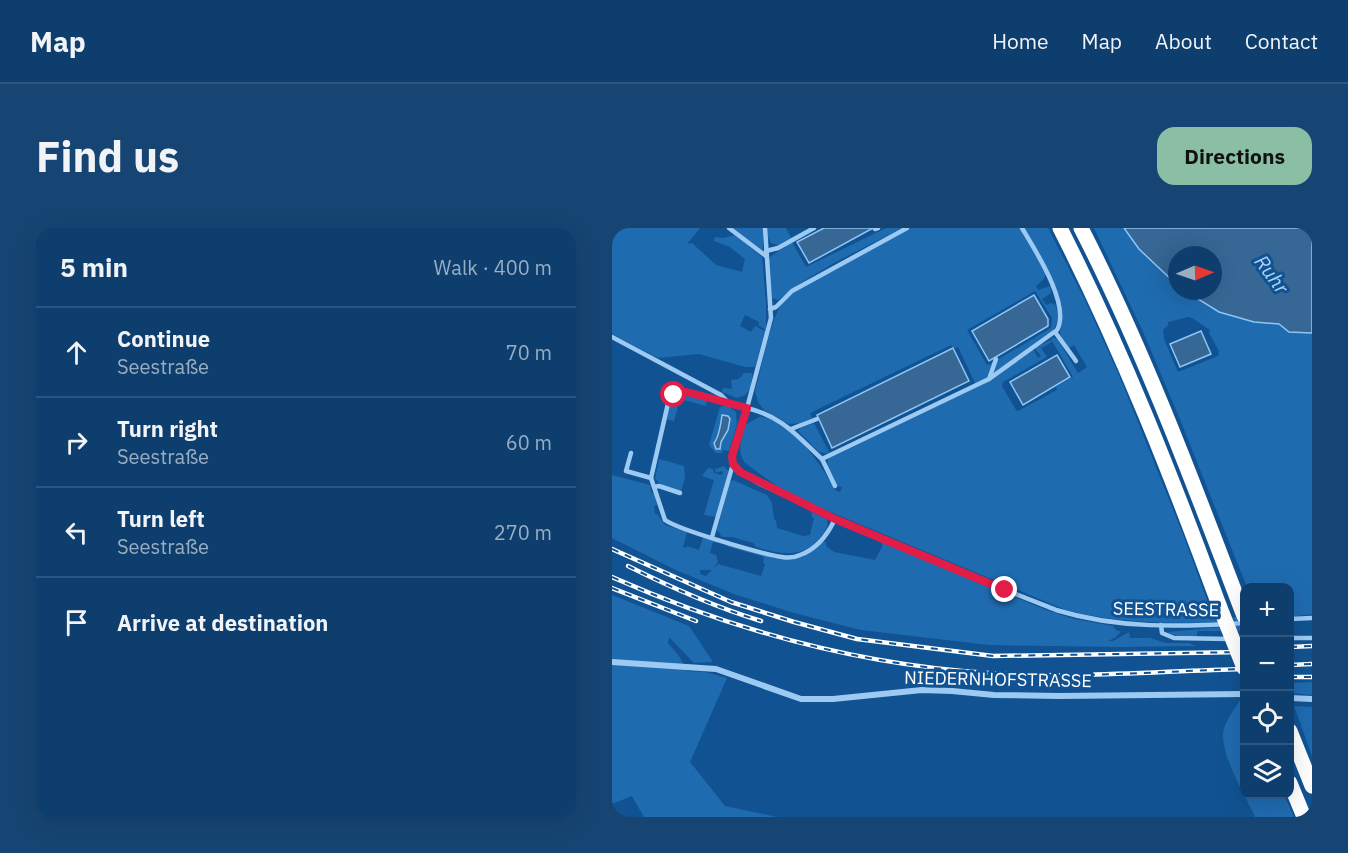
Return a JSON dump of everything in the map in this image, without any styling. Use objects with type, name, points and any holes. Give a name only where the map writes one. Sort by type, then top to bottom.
[{"type":"highway","points":[[1060,228],[1089,286],[1145,412],[1240,655]]},
{"type":"highway","points":[[1081,228],[1130,330],[1240,605]]},
{"type":"highway","points":[[1294,741],[1312,786]]},
{"type":"highway","points":[[1294,793],[1304,817]]},
{"type":"street","name":"NIEDERNHOFSTRASSE","points":[[612,662],[716,669],[736,674],[779,693],[801,699],[833,699],[922,690],[994,695],[1059,696],[1240,694]]},
{"type":"street","points":[[1294,698],[1312,699]]},
{"type":"lane","points":[[729,228],[766,254]]},
{"type":"lane","points":[[712,537],[733,464],[732,456],[769,330],[770,309],[765,228]]},
{"type":"lane","points":[[766,254],[814,228]]},
{"type":"lane","points":[[770,309],[776,307],[792,291],[907,228]]},
{"type":"lane","points":[[822,459],[989,379],[1055,332],[1060,322],[1057,299],[1049,278],[1022,228]]},
{"type":"lane","points":[[1055,332],[1077,361]]},
{"type":"lane","points":[[612,337],[721,395],[729,403]]},
{"type":"lane","points":[[989,379],[996,359]]},
{"type":"lane","points":[[835,486],[822,459],[791,429],[764,412],[687,392],[681,392],[669,399],[651,478],[665,520],[712,537],[779,556],[792,557],[802,555],[818,543],[835,519]]},
{"type":"lane","points":[[791,429],[817,418]]},
{"type":"lane","points":[[631,453],[626,471],[651,478]]},
{"type":"lane","name":"SEESTRASSE","points":[[733,464],[740,472],[835,519],[1056,610],[1104,622],[1161,625],[1240,623]]},
{"type":"lane","points":[[654,487],[659,486],[680,493]]},
{"type":"lane","points":[[1294,620],[1312,618]]},
{"type":"lane","points":[[1161,625],[1162,633],[1171,638],[1236,639]]},
{"type":"lane","points":[[1294,638],[1312,638]]},
{"type":"shaded area","points":[[612,228],[700,228],[687,244],[692,243],[716,265],[742,272],[745,259],[730,247],[714,241],[715,237],[735,235],[762,257],[766,330],[758,325],[759,322],[745,315],[740,326],[751,332],[755,326],[765,331],[755,367],[745,367],[699,354],[658,358],[612,334]]},
{"type":"shaded area","points":[[732,228],[763,228],[763,251]]},
{"type":"shaded area","points":[[767,228],[786,228],[791,238],[778,245],[771,243],[767,236]]},
{"type":"shaded area","points":[[886,228],[902,228],[822,270],[778,300],[772,298],[768,265],[770,257],[792,242],[806,267]]},
{"type":"shaded area","points":[[911,228],[1020,228],[1046,274],[1036,286],[1038,290],[1050,286],[1051,293],[1042,299],[1046,305],[1051,303],[1056,305],[1058,320],[1054,329],[992,376],[997,360],[1051,328],[1052,318],[1035,291],[967,330],[987,365],[992,363],[986,379],[975,383],[958,347],[954,348],[951,345],[810,413],[812,418],[800,423],[789,424],[764,410],[758,402],[755,391],[773,323],[783,303],[798,289]]},
{"type":"shaded area","points":[[1024,228],[1048,228],[1084,298],[1119,375],[1214,619],[1240,616],[1240,621],[1199,623],[1132,621],[1066,610],[809,503],[784,491],[745,463],[742,458],[740,444],[745,425],[759,417],[771,419],[782,425],[804,444],[835,490],[840,492],[842,487],[837,486],[827,466],[828,459],[987,382],[1033,349],[1038,358],[1041,356],[1034,348],[1051,340],[1052,342],[1041,348],[1047,357],[1003,382],[1002,386],[1018,411],[1057,390],[1056,387],[1073,377],[1051,339],[1053,337],[1058,340],[1078,373],[1087,367],[1074,345],[1068,349],[1060,334],[1061,304]]},
{"type":"shaded area","points":[[1094,228],[1124,228],[1139,249],[1168,276],[1168,300],[1198,300],[1210,308],[1254,322],[1279,324],[1289,332],[1312,333],[1312,614],[1294,616],[1294,583],[1245,583],[1144,334]],"holes":[[[1188,317],[1210,330],[1209,333],[1219,351],[1218,356],[1178,372],[1164,339],[1163,330],[1168,322]]]},
{"type":"shaded area","points":[[744,373],[752,373],[751,386],[745,395],[737,398],[722,392],[723,388],[732,389],[731,380],[739,379]]},
{"type":"shaded area","points":[[685,393],[707,399],[706,406],[680,399],[674,421],[665,419],[672,403]]},
{"type":"shaded area","points":[[727,405],[736,412],[737,424],[729,451],[723,450],[722,453],[716,453],[709,445],[720,407]]},
{"type":"shaded area","points":[[814,423],[830,454],[819,452],[798,431]]},
{"type":"shaded area","points":[[659,459],[684,466],[685,478],[681,492],[664,486],[655,479]]},
{"type":"shaded area","points":[[724,466],[729,472],[716,517],[704,515],[714,480],[702,476],[708,468],[713,469],[714,473],[721,475],[722,471],[716,473],[715,469]]},
{"type":"shaded area","points":[[612,475],[650,485],[657,505],[654,506],[655,514],[665,525],[687,532],[683,547],[699,550],[703,537],[718,541],[718,543],[713,542],[710,553],[716,555],[718,562],[712,570],[718,564],[761,576],[765,564],[763,563],[764,557],[726,546],[728,544],[792,559],[811,552],[823,541],[834,552],[875,560],[882,547],[882,542],[1046,610],[1074,619],[1113,626],[1117,631],[1121,631],[1108,641],[1113,641],[1129,632],[1130,638],[1150,638],[1166,643],[1189,643],[1196,646],[989,645],[861,630],[794,613],[734,594],[676,570],[612,538]],"holes":[[[700,570],[712,570],[706,576],[700,574]]]},
{"type":"shaded area","points":[[733,480],[767,495],[772,503],[777,528],[803,536],[810,535],[814,518],[811,512],[827,519],[825,531],[807,549],[791,553],[774,552],[756,547],[753,543],[732,537],[722,537],[717,530],[730,482]]},
{"type":"shaded area","points":[[612,595],[689,626],[713,662],[694,663],[669,637],[668,643],[679,656],[687,671],[705,672],[727,678],[690,762],[725,806],[777,817],[644,817],[632,796],[612,804]]},
{"type":"shaded area","points":[[1240,625],[1240,631],[1197,631],[1197,636],[1178,636],[1168,632]]},
{"type":"shaded area","points":[[1312,682],[1312,695],[1294,693],[1294,683]]},
{"type":"shaded area","points":[[1240,700],[1240,786],[1224,746],[1223,732],[1229,717]]},
{"type":"shaded area","points":[[1294,706],[1312,707],[1312,756]]},
{"type":"shaded area","points":[[1246,799],[1286,799],[1294,817],[1255,817]]},
{"type":"water","points":[[824,228],[873,228],[809,263],[797,242]]},
{"type":"water","name":"Ruhr","points":[[1124,228],[1312,228],[1312,333],[1289,332],[1279,324],[1254,322],[1219,312],[1200,300],[1222,300],[1222,246],[1168,246],[1168,276],[1139,249]]},
{"type":"water","points":[[1034,295],[1048,319],[1048,326],[989,361],[972,331]]},
{"type":"water","points":[[1201,331],[1211,354],[1180,367],[1170,344]]},
{"type":"water","points":[[953,348],[969,381],[832,448],[817,415]]},
{"type":"water","points":[[1057,355],[1070,377],[1023,405],[1010,382]]},
{"type":"water","points":[[722,415],[730,419],[720,449],[716,449],[714,443]]},
{"type":"railway","points":[[612,549],[731,602],[857,639],[993,656],[1240,652]]},
{"type":"railway","points":[[628,566],[727,610],[761,621]]},
{"type":"railway","points":[[612,577],[657,596],[750,629],[796,642],[892,662],[941,669],[1022,675],[1240,669]]},
{"type":"railway","points":[[612,588],[696,621]]},
{"type":"railway","points":[[1294,647],[1312,646]]},
{"type":"railway","points":[[1294,665],[1312,664]]},
{"type":"railway","points":[[1294,677],[1312,677]]},
{"type":"route","points":[[674,395],[681,392],[694,393],[747,408],[732,456],[733,464],[740,472],[835,519],[1005,590]]}]
